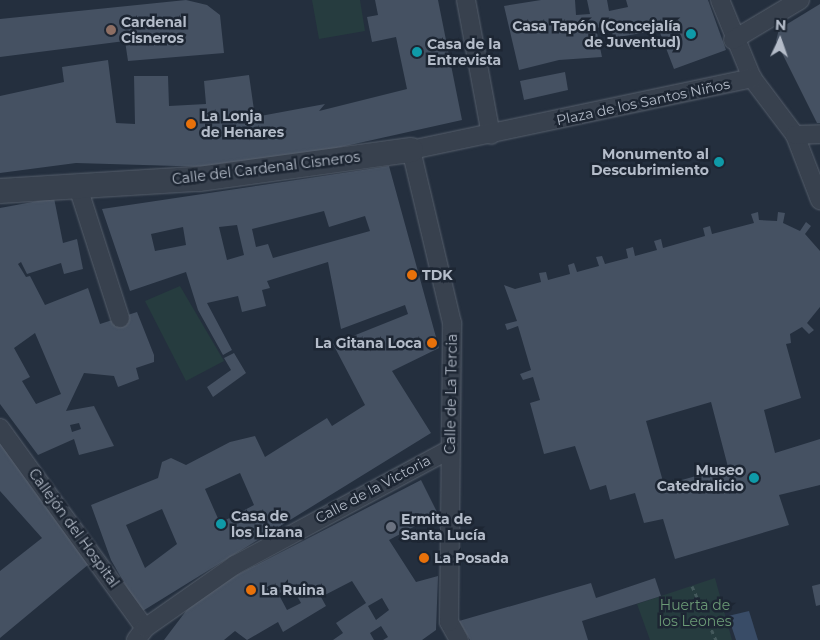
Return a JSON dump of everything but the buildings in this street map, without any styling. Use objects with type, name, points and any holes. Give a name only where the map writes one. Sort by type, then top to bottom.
[{"type":"street","points":[[466,0],[491,135]]},
{"type":"street","points":[[720,0],[734,40],[752,78],[795,135],[817,192]]},
{"type":"street","points":[[734,40],[800,0]]},
{"type":"street","name":"Plaza de los Santos Niños","points":[[411,150],[491,135],[752,78]]},
{"type":"street","points":[[795,135],[820,134]]},
{"type":"street","name":"Calle del Cardenal Cisneros","points":[[0,191],[76,184],[200,179],[411,150]]},
{"type":"street","name":"Calle de La Tercia","points":[[411,150],[452,323],[449,622],[457,639]]},
{"type":"street","points":[[76,184],[120,318]]},
{"type":"street","name":"Callejón del Hospital","points":[[0,428],[141,634]]},
{"type":"street","name":"Calle de la Victoria","points":[[141,634],[235,565],[450,449]]},
{"type":"path","points":[[692,586],[716,640]]},
{"type":"green space","points":[[312,0],[360,0],[365,31],[319,39]]},
{"type":"green space","points":[[180,286],[224,361],[186,381],[145,301]]},
{"type":"green space","name":"Huerta de los Leones","points":[[715,578],[732,640],[650,640],[637,604]]},
{"type":"water","points":[[749,611],[758,640],[736,640],[728,616]]},
{"type":"place","name":"Cardenal Cisneros","points":[[111,30]]},
{"type":"place","name":"Casa Tapón (Concejalía de Juventud)","points":[[691,34]]},
{"type":"place","name":"Casa de la Entrevista","points":[[417,52]]},
{"type":"place","name":"La Lonja de Henares","points":[[191,124]]},
{"type":"place","name":"Monumento al Descubrimiento","points":[[719,162]]},
{"type":"place","name":"TDK","points":[[412,275]]},
{"type":"place","name":"La Gitana Loca","points":[[432,343]]},
{"type":"place","name":"Museo Catedralicio","points":[[754,478]]},
{"type":"place","name":"Casa de los Lizana","points":[[221,524]]},
{"type":"place","name":"Ermita de Santa Lucía","points":[[391,527]]},
{"type":"place","name":"La Posada","points":[[424,558]]},
{"type":"place","name":"La Ruina","points":[[251,590]]}]
